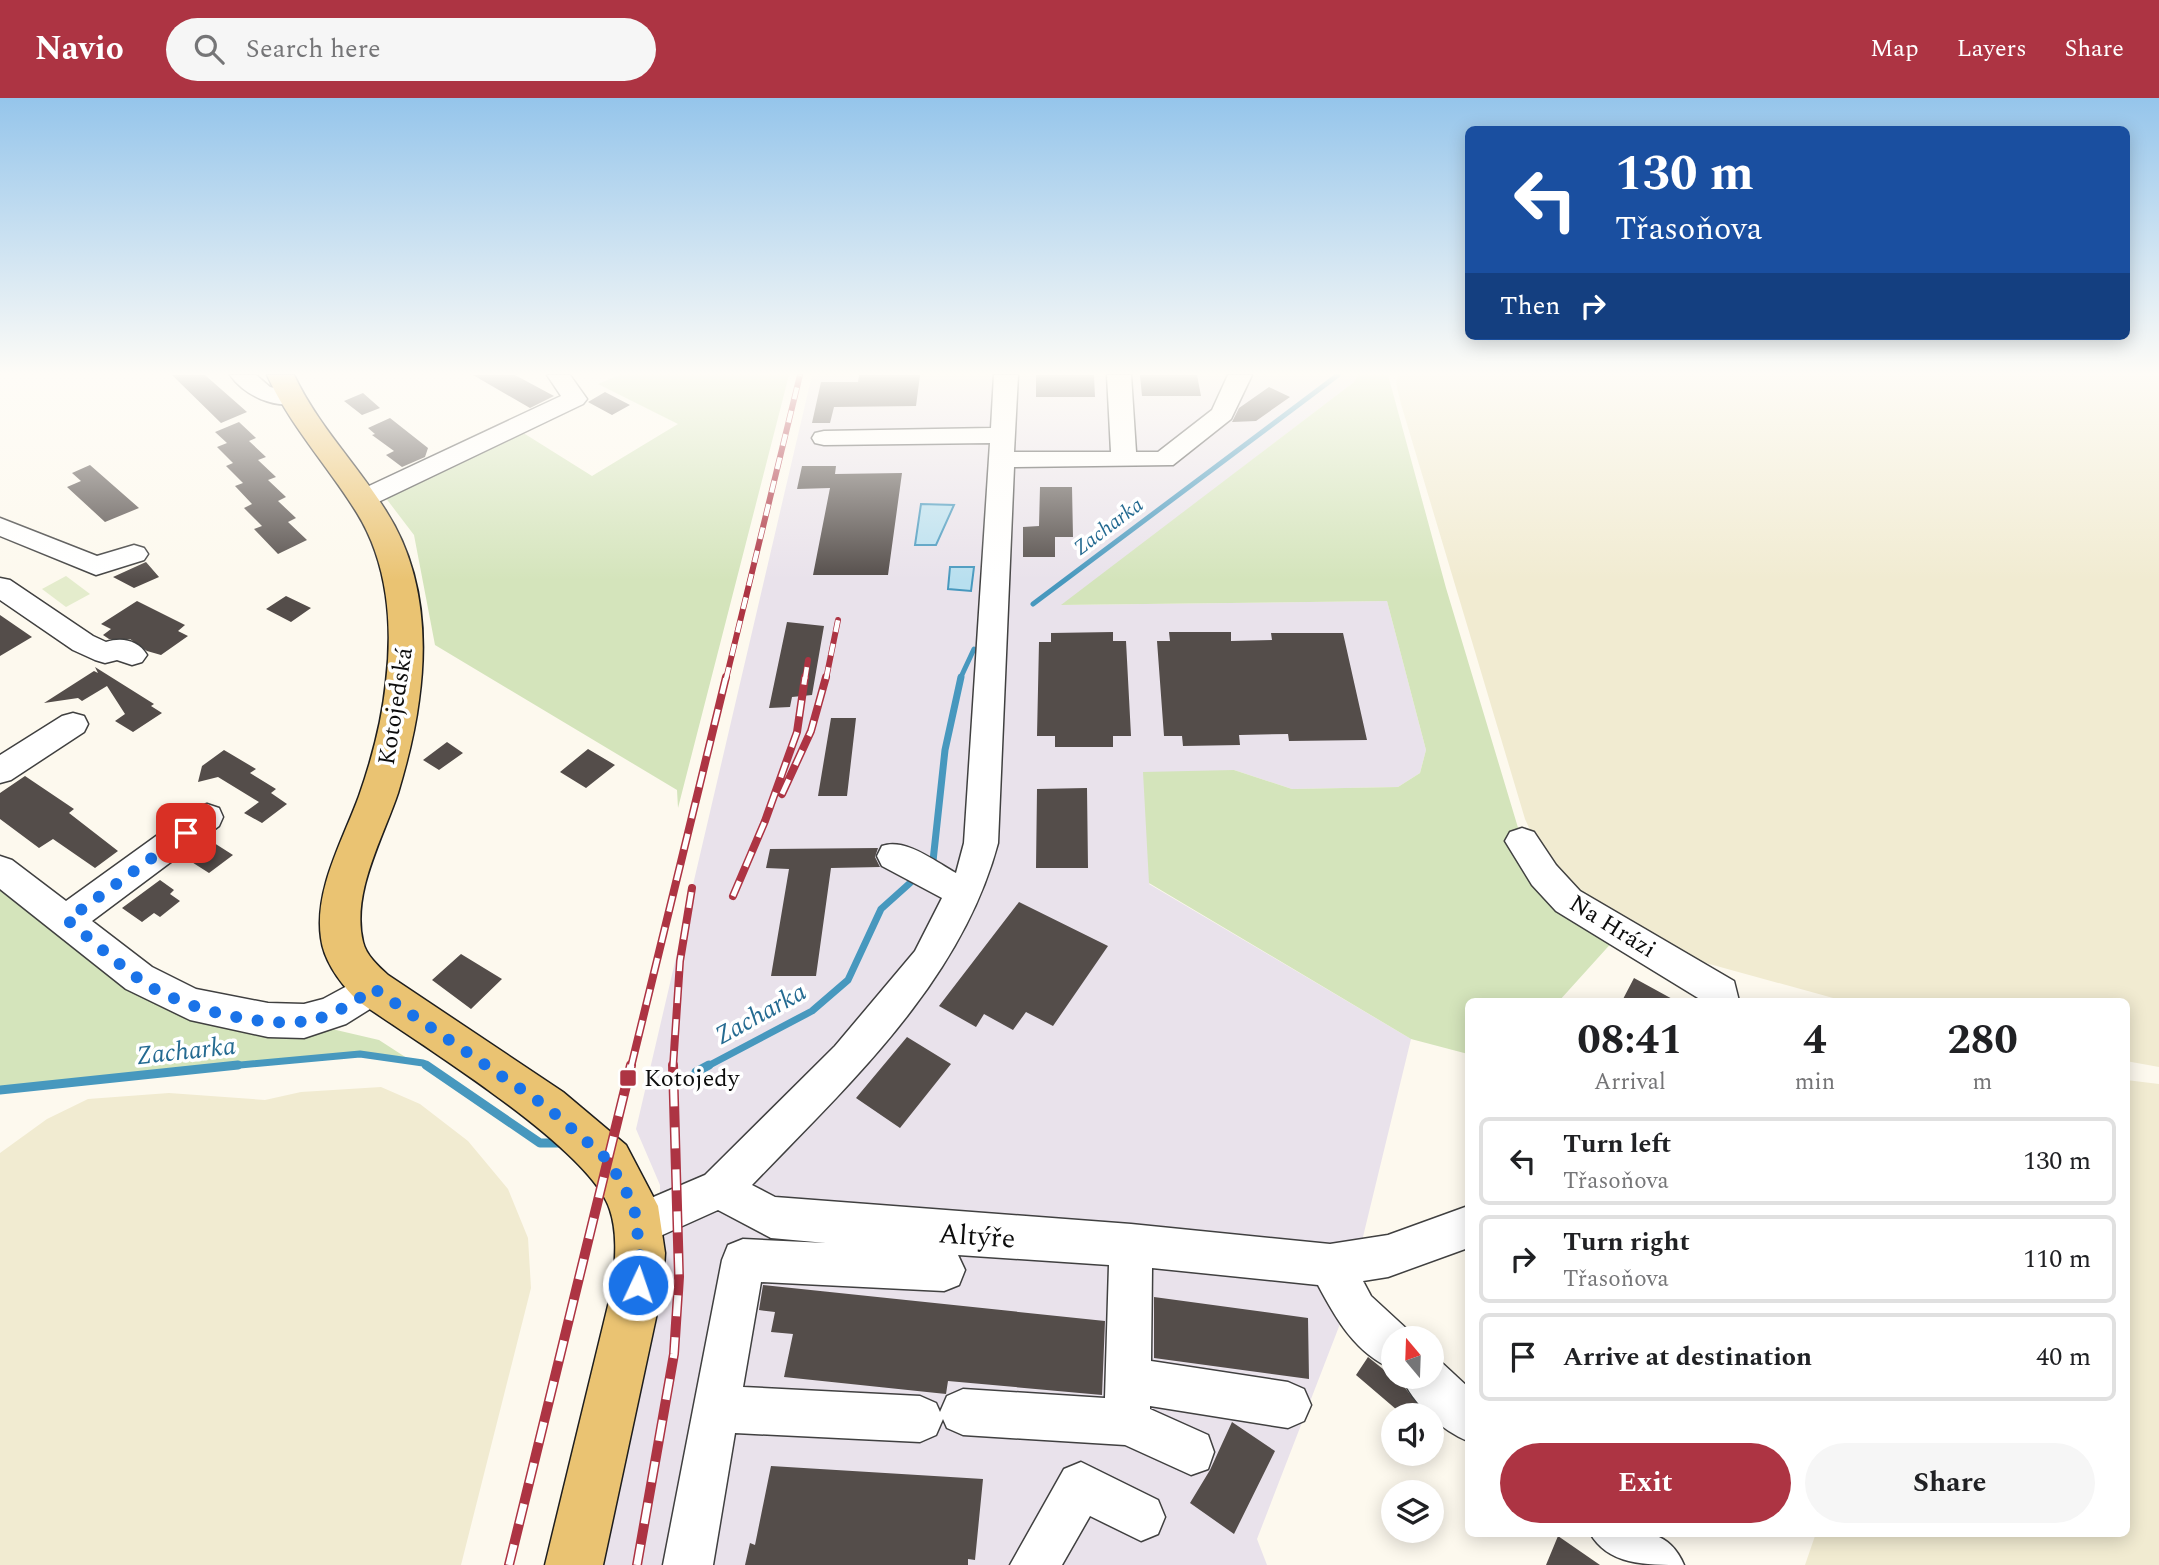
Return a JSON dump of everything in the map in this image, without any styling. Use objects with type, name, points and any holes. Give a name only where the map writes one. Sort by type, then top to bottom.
[{"type":"main road","name":"Kotojedská","points":[[325,443],[379,524],[394,567],[404,608],[407,649],[389,757],[340,919],[343,948],[350,964],[383,995],[528,1094],[582,1136],[609,1161],[634,1206],[638,1225],[638,1285],[574,1565]]},
{"type":"street","points":[[363,499],[481,443]]},
{"type":"street","points":[[933,443],[1003,447],[1124,460],[1164,460],[1185,443]]},
{"type":"street","points":[[638,1225],[720,1189],[858,1048],[928,962],[967,882],[981,843],[1003,443]]},
{"type":"street","points":[[1123,443],[1124,460]]},
{"type":"street","points":[[0,526],[96,566],[134,554]]},
{"type":"street","points":[[0,587],[83,643],[105,653],[119,648],[132,655]]},
{"type":"street","points":[[0,771],[72,724]]},
{"type":"street","points":[[67,920],[207,817]]},
{"type":"street","name":"Na Hrázi","points":[[1521,841],[1544,875],[1569,901],[1721,997]]},
{"type":"street","points":[[894,856],[967,882]]},
{"type":"street","points":[[0,870],[152,987],[190,1004],[268,1020],[304,1021],[383,995]]},
{"type":"street","name":"Altýře","points":[[720,1189],[771,1217],[934,1233],[1131,1245],[1330,1265],[1388,1256],[1465,1228]]},
{"type":"street","points":[[1127,1401],[1131,1245]]},
{"type":"street","points":[[688,1565],[743,1260],[944,1270]]},
{"type":"street","points":[[1330,1265],[1356,1311],[1381,1335]]},
{"type":"street","points":[[1438,1390],[1465,1415]]},
{"type":"street","points":[[1127,1401],[1191,1452]]},
{"type":"street","points":[[716,1409],[942,1415],[1127,1401],[1288,1405]]},
{"type":"street","points":[[1035,1565],[1080,1486],[1141,1517]]},
{"type":"street","points":[[1620,1537],[1659,1565]]},
{"type":"shaded area","points":[[796,443],[1274,443],[1063,605],[1387,601],[1426,750],[1420,773],[1398,787],[1292,789],[1234,770],[1149,884],[1411,1039],[1345,1311],[1257,1539],[1267,1565],[599,1565],[660,1282],[660,1185],[636,1129]]},
{"type":"shaded area","points":[[1413,443],[2159,443],[2159,1067],[2130,1062],[2130,998],[1833,998],[1684,957],[1596,909],[1539,850],[1525,819]]},
{"type":"shaded area","points":[[2130,1080],[2159,1084],[2159,1565],[1805,1565],[1815,1537],[2130,1537]]},
{"type":"shaded area","points":[[381,1087],[420,1104],[468,1141],[508,1189],[528,1238],[531,1288],[461,1565],[0,1565],[0,1153],[47,1119],[88,1099],[169,1093],[265,1100],[301,1092]]},
{"type":"green space","points":[[486,443],[540,443],[592,476],[646,443],[771,443],[678,808],[677,790],[435,645],[414,535],[382,493]]},
{"type":"green space","points":[[1273,443],[1407,443],[1446,588],[1522,841],[1615,939],[1562,998],[1465,998],[1465,1053],[1411,1039],[1149,883],[1143,772],[1234,770],[1292,789],[1398,787],[1420,773],[1426,750],[1387,601],[1061,605]]},
{"type":"green space","points":[[66,576],[90,594],[66,607],[42,589]]},
{"type":"green space","points":[[0,870],[152,987],[379,1040],[413,1062],[360,1054],[46,1083],[0,1090]]},
{"type":"water","points":[[921,504],[954,505],[936,545],[915,545]]},
{"type":"water","points":[[950,567],[974,567],[971,591],[948,589]]},
{"type":"building","points":[[226,443],[252,443],[266,457],[258,460],[276,477],[268,480],[286,497],[278,501],[296,518],[288,522],[307,540],[278,554],[254,529],[262,526],[244,508],[252,504],[235,486],[243,483],[226,466],[233,463],[217,447]]},
{"type":"building","points":[[384,443],[422,443],[428,448],[425,457],[402,467],[386,455],[394,451]]},
{"type":"building","points":[[90,465],[139,508],[105,522],[67,487],[81,481],[72,473]]},
{"type":"building","points":[[802,466],[836,466],[835,474],[902,473],[888,575],[813,575],[830,488],[797,489]]},
{"type":"building","points":[[1040,487],[1072,487],[1073,537],[1055,537],[1055,557],[1023,557],[1023,527],[1039,526]]},
{"type":"building","points":[[146,562],[159,577],[134,588],[113,577]]},
{"type":"building","points":[[286,596],[311,608],[291,622],[266,609]]},
{"type":"building","points":[[137,601],[185,625],[178,631],[188,636],[161,655],[147,651],[130,639],[109,639],[103,635],[111,629],[101,624]]},
{"type":"building","points":[[0,615],[32,637],[0,656]]},
{"type":"building","points":[[787,622],[824,626],[812,695],[792,697],[790,707],[769,708]]},
{"type":"building","points":[[1113,632],[1113,641],[1126,641],[1131,736],[1113,736],[1113,747],[1055,747],[1055,736],[1037,736],[1039,642],[1051,642],[1051,633]]},
{"type":"building","points":[[1169,632],[1231,632],[1231,641],[1272,640],[1271,633],[1343,633],[1367,740],[1289,741],[1288,734],[1239,735],[1240,745],[1183,746],[1182,736],[1164,736],[1157,641],[1170,641]]},
{"type":"building","points":[[95,667],[154,704],[151,706],[162,713],[133,732],[115,721],[125,714],[107,686],[82,701],[78,698],[44,703],[94,671],[98,673]]},
{"type":"building","points":[[831,718],[856,718],[847,796],[818,796]]},
{"type":"building","points":[[447,742],[463,753],[439,770],[423,760]]},
{"type":"building","points":[[588,749],[615,765],[586,788],[560,772]]},
{"type":"building","points":[[224,750],[256,769],[250,773],[276,789],[271,793],[287,804],[262,823],[244,813],[259,802],[218,777],[198,782],[202,766]]},
{"type":"building","points":[[25,776],[74,809],[69,813],[118,851],[95,868],[53,839],[39,848],[0,819],[0,793]]},
{"type":"building","points":[[1087,788],[1088,868],[1036,868],[1037,789]]},
{"type":"building","points":[[211,841],[233,855],[209,873],[187,859]]},
{"type":"building","points":[[878,848],[875,857],[880,867],[831,868],[816,976],[771,976],[789,869],[766,868],[770,849]]},
{"type":"building","points":[[160,880],[174,890],[170,894],[180,901],[160,917],[154,913],[142,922],[122,908]]},
{"type":"building","points":[[1019,902],[1108,946],[1053,1026],[1026,1012],[1013,1030],[984,1014],[976,1027],[939,1006]]},
{"type":"building","points":[[461,954],[502,979],[471,1009],[432,980]]},
{"type":"building","points":[[1634,978],[1671,998],[1624,998]]},
{"type":"building","points":[[907,1037],[951,1064],[900,1128],[856,1098]]},
{"type":"building","points":[[763,1285],[1105,1321],[1102,1395],[948,1381],[946,1394],[784,1377],[793,1334],[771,1332],[775,1312],[759,1310]]},
{"type":"building","points":[[1154,1297],[1308,1318],[1309,1379],[1154,1358]]},
{"type":"building","points":[[1368,1357],[1381,1367],[1381,1390],[1407,1390],[1416,1403],[1389,1403],[1356,1375]]},
{"type":"building","points":[[1232,1422],[1275,1451],[1234,1534],[1190,1503],[1210,1470]]},
{"type":"building","points":[[771,1466],[983,1479],[975,1560],[968,1559],[968,1565],[745,1565],[750,1543],[755,1545]]},
{"type":"building","points":[[1559,1537],[1600,1565],[1546,1565]]},
{"type":"waterway","name":"Zacharka","points":[[1033,604],[1247,443]]},
{"type":"waterway","name":"Zacharka","points":[[960,679],[974,649]]},
{"type":"waterway","name":"Zacharka","points":[[933,861],[945,750],[961,677]]},
{"type":"waterway","name":"Zacharka","points":[[706,1067],[812,1011],[848,980],[881,909],[910,883]]},
{"type":"waterway","name":"Zacharka","points":[[219,1067],[360,1054],[426,1065]]},
{"type":"waterway","name":"Zacharka","points":[[0,1090],[238,1065]]},
{"type":"waterway","name":"Zacharka","points":[[426,1065],[540,1143],[560,1143]]},
{"type":"waterway","name":"Zacharka","points":[[696,1072],[709,1065]]},
{"type":"railway","points":[[726,679],[783,443]]},
{"type":"railway","points":[[826,679],[838,620]]},
{"type":"railway","points":[[805,679],[808,660]]},
{"type":"railway","points":[[631,1067],[726,677]]},
{"type":"railway","points":[[733,896],[765,821],[797,732],[805,677]]},
{"type":"railway","points":[[782,794],[811,731],[826,677]]},
{"type":"railway","points":[[673,1066],[680,961],[692,888]]},
{"type":"railway","points":[[509,1565],[631,1065]]},
{"type":"railway","points":[[637,1565],[674,1354],[679,1277],[673,1066]]},
{"type":"place","name":"Kotojedy","points":[[628,1078]]},
{"type":"route","points":[[186,833],[67,920],[152,987],[171,997],[219,1012],[268,1020],[317,1019],[346,1006],[373,988],[476,1061],[547,1107],[609,1161],[634,1206],[640,1253],[638,1285]]}]
